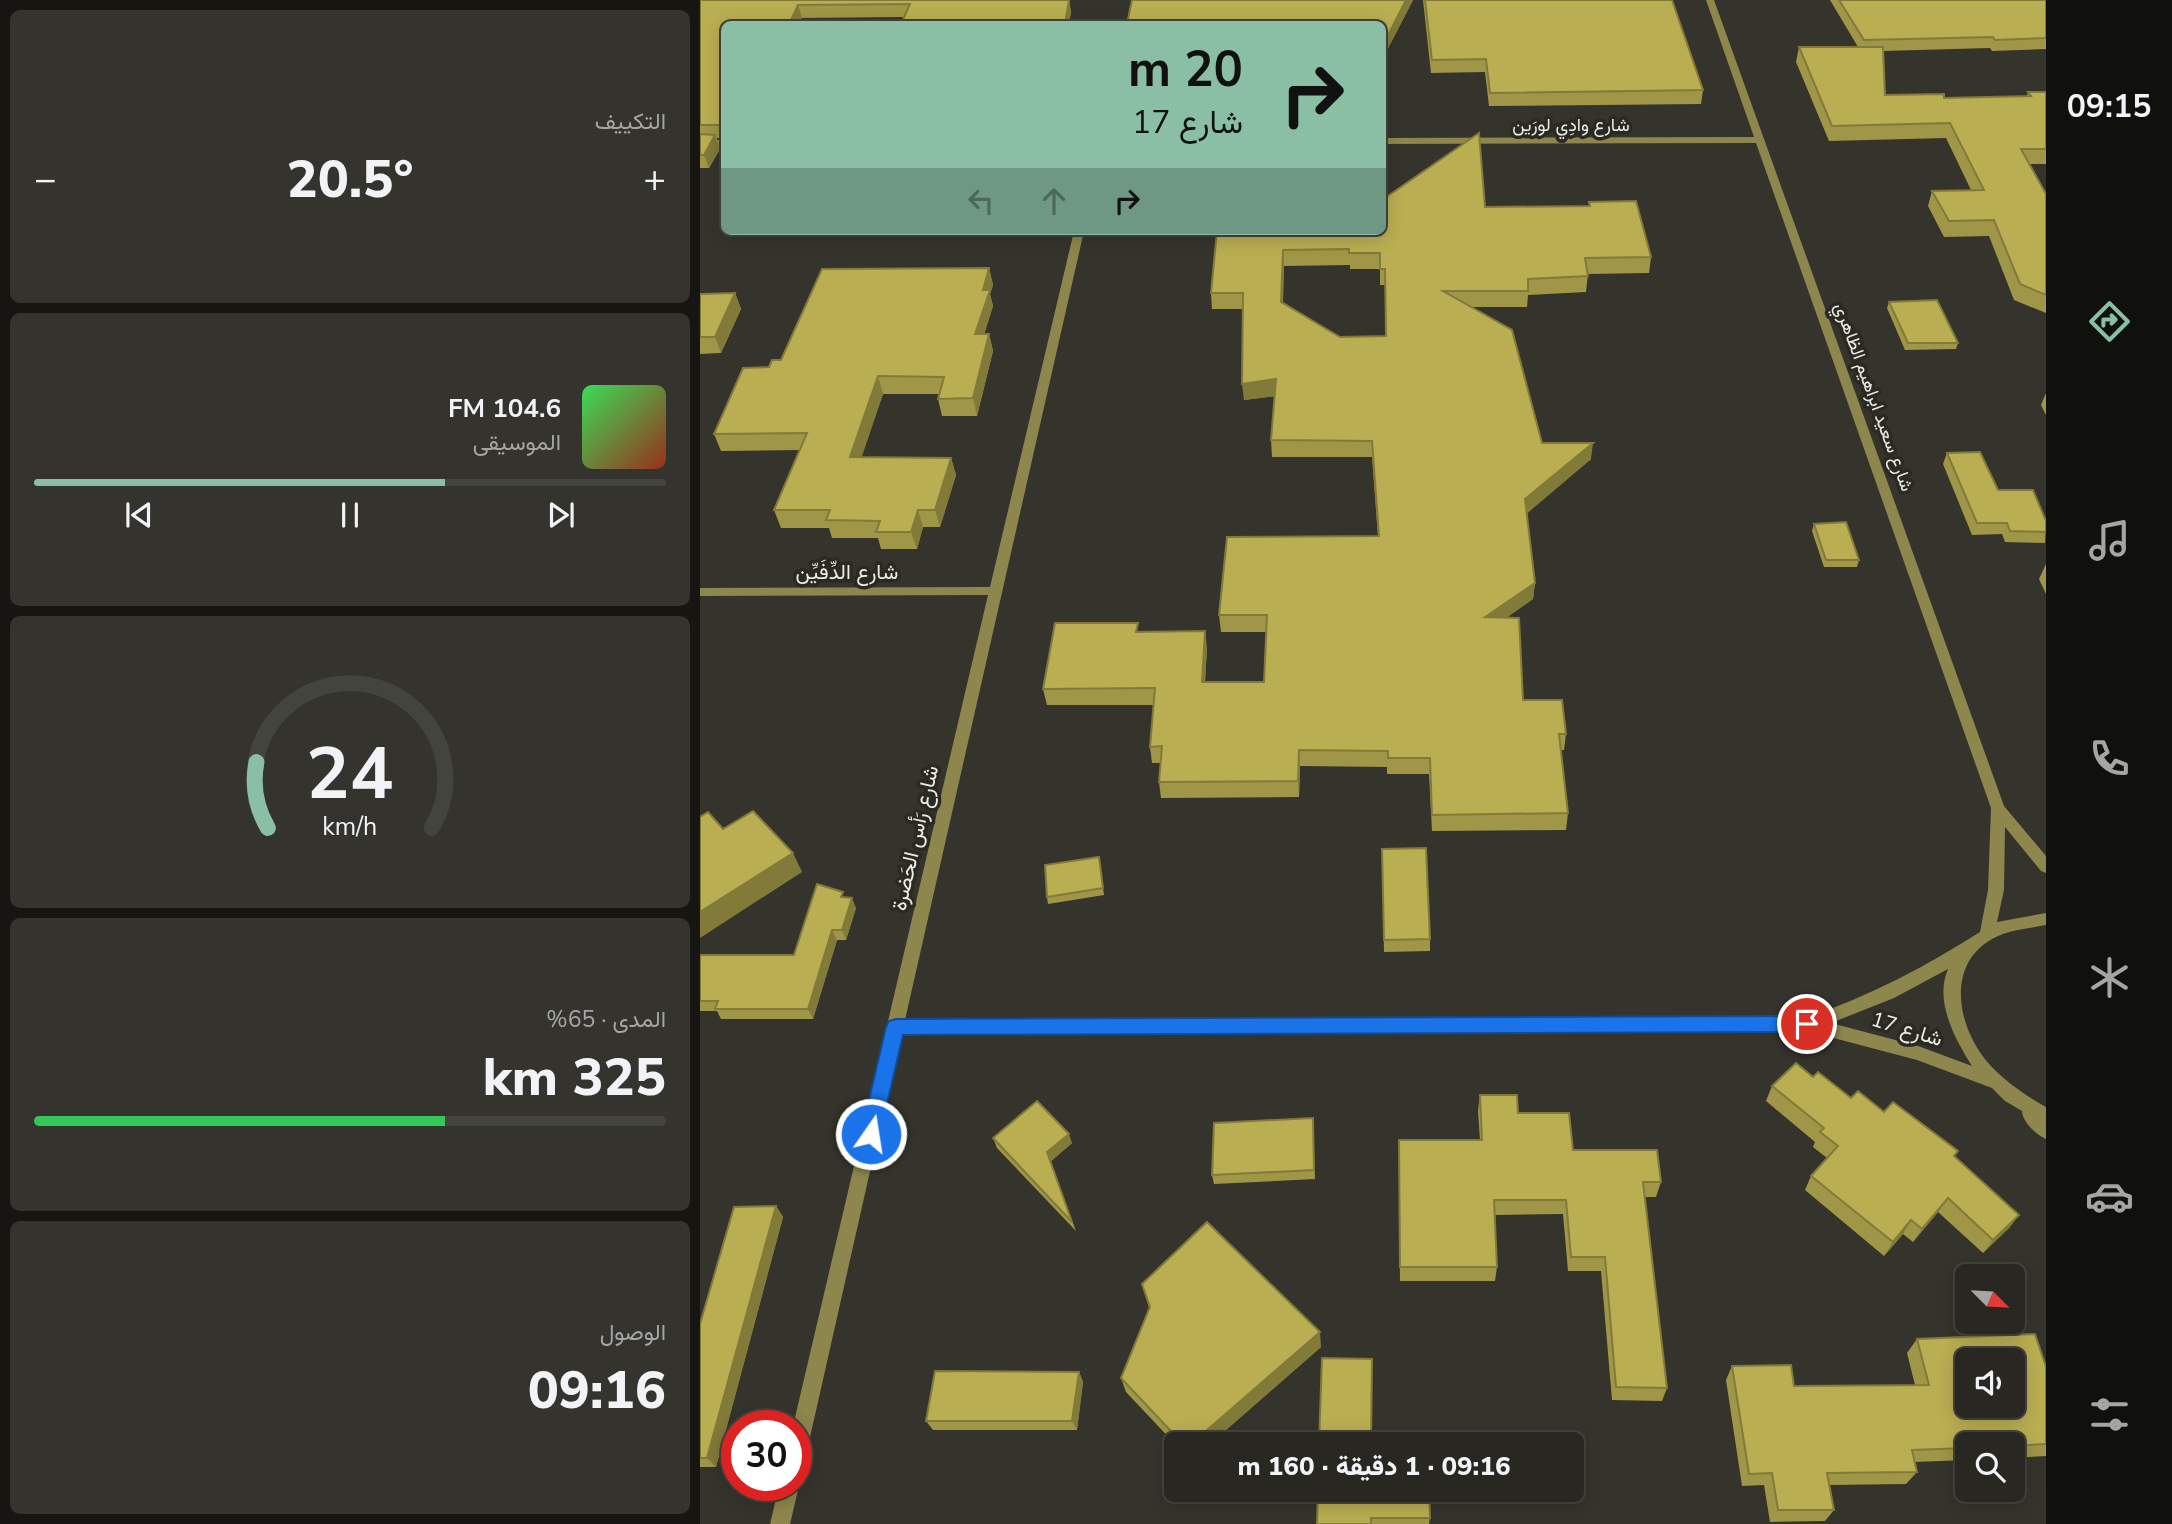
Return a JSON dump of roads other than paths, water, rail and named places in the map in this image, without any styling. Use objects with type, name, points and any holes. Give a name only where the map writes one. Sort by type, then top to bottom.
[{"type":"street","name":"شارع سعيد ابراهيم الظاهري","points":[[1710,0],[1998,808],[2046,867]]},
{"type":"street","name":"شارع وادِي لورَين","points":[[1386,141],[1760,140]]},
{"type":"street","points":[[700,143],[721,143]]},
{"type":"street","name":"شارع رَأس الحَضرة","points":[[807,1410],[1078,235]]},
{"type":"street","name":"شارع الدِّفَيِّن","points":[[700,592],[995,591]]},
{"type":"street","name":"شارع سعيد ابراهيم الظاهري","points":[[1987,932],[1996,890],[1998,808]]},
{"type":"street","points":[[1987,932],[2018,921],[2046,919]]},
{"type":"street","name":"شارع 17","points":[[1807,1024],[1897,990],[1964,951],[1987,932]]},
{"type":"street","points":[[1964,951],[1954,974],[1951,1000],[1957,1027],[1970,1055],[1992,1081],[2023,1106],[2046,1131]]},
{"type":"street","name":"شارع 17","points":[[896,1027],[1807,1024],[1918,1053],[1992,1081]]},
{"type":"street","points":[[2023,1106],[2046,1116]]},
{"type":"street","points":[[780,1524],[785,1501]]}]
